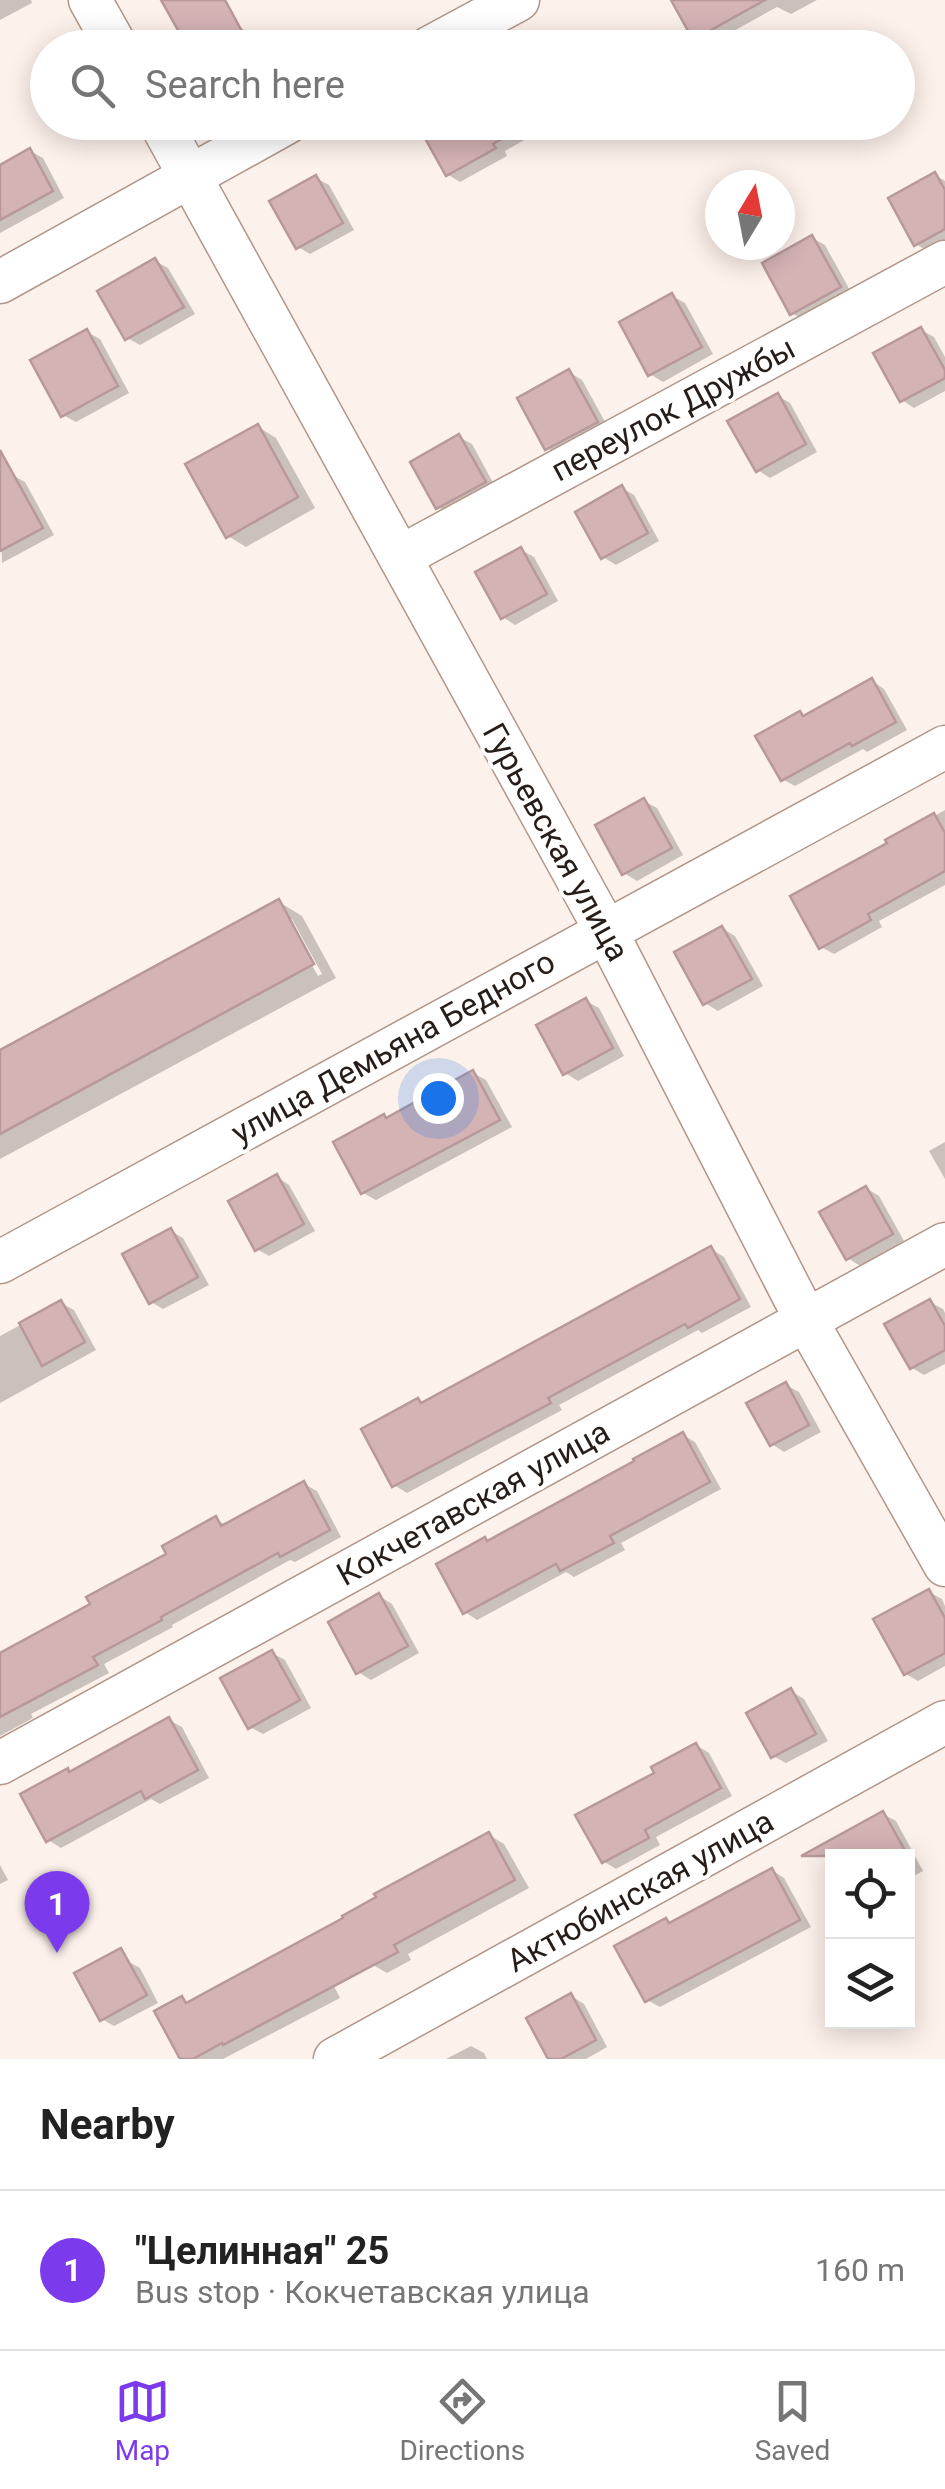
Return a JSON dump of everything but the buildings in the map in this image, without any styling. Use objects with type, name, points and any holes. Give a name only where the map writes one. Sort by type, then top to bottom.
[{"type":"street","points":[[90,0],[107,30]]},
{"type":"street","points":[[462,30],[518,0]]},
{"type":"street","name":"Гурьевская улица","points":[[170,140],[606,931],[806,1320],[945,1565]]},
{"type":"street","points":[[0,282],[255,140]]},
{"type":"street","name":"переулок Дружбы","points":[[400,556],[945,262]]},
{"type":"street","name":"улица Демьяна Бедного","points":[[0,1262],[945,747]]},
{"type":"street","name":"Кокчетавская улица","points":[[0,1762],[945,1244]]},
{"type":"street","name":"Актюбинская улица","points":[[335,2059],[945,1722]]},
{"type":"place","name":"\"Целинная\" 25","points":[[57,1953]]}]
